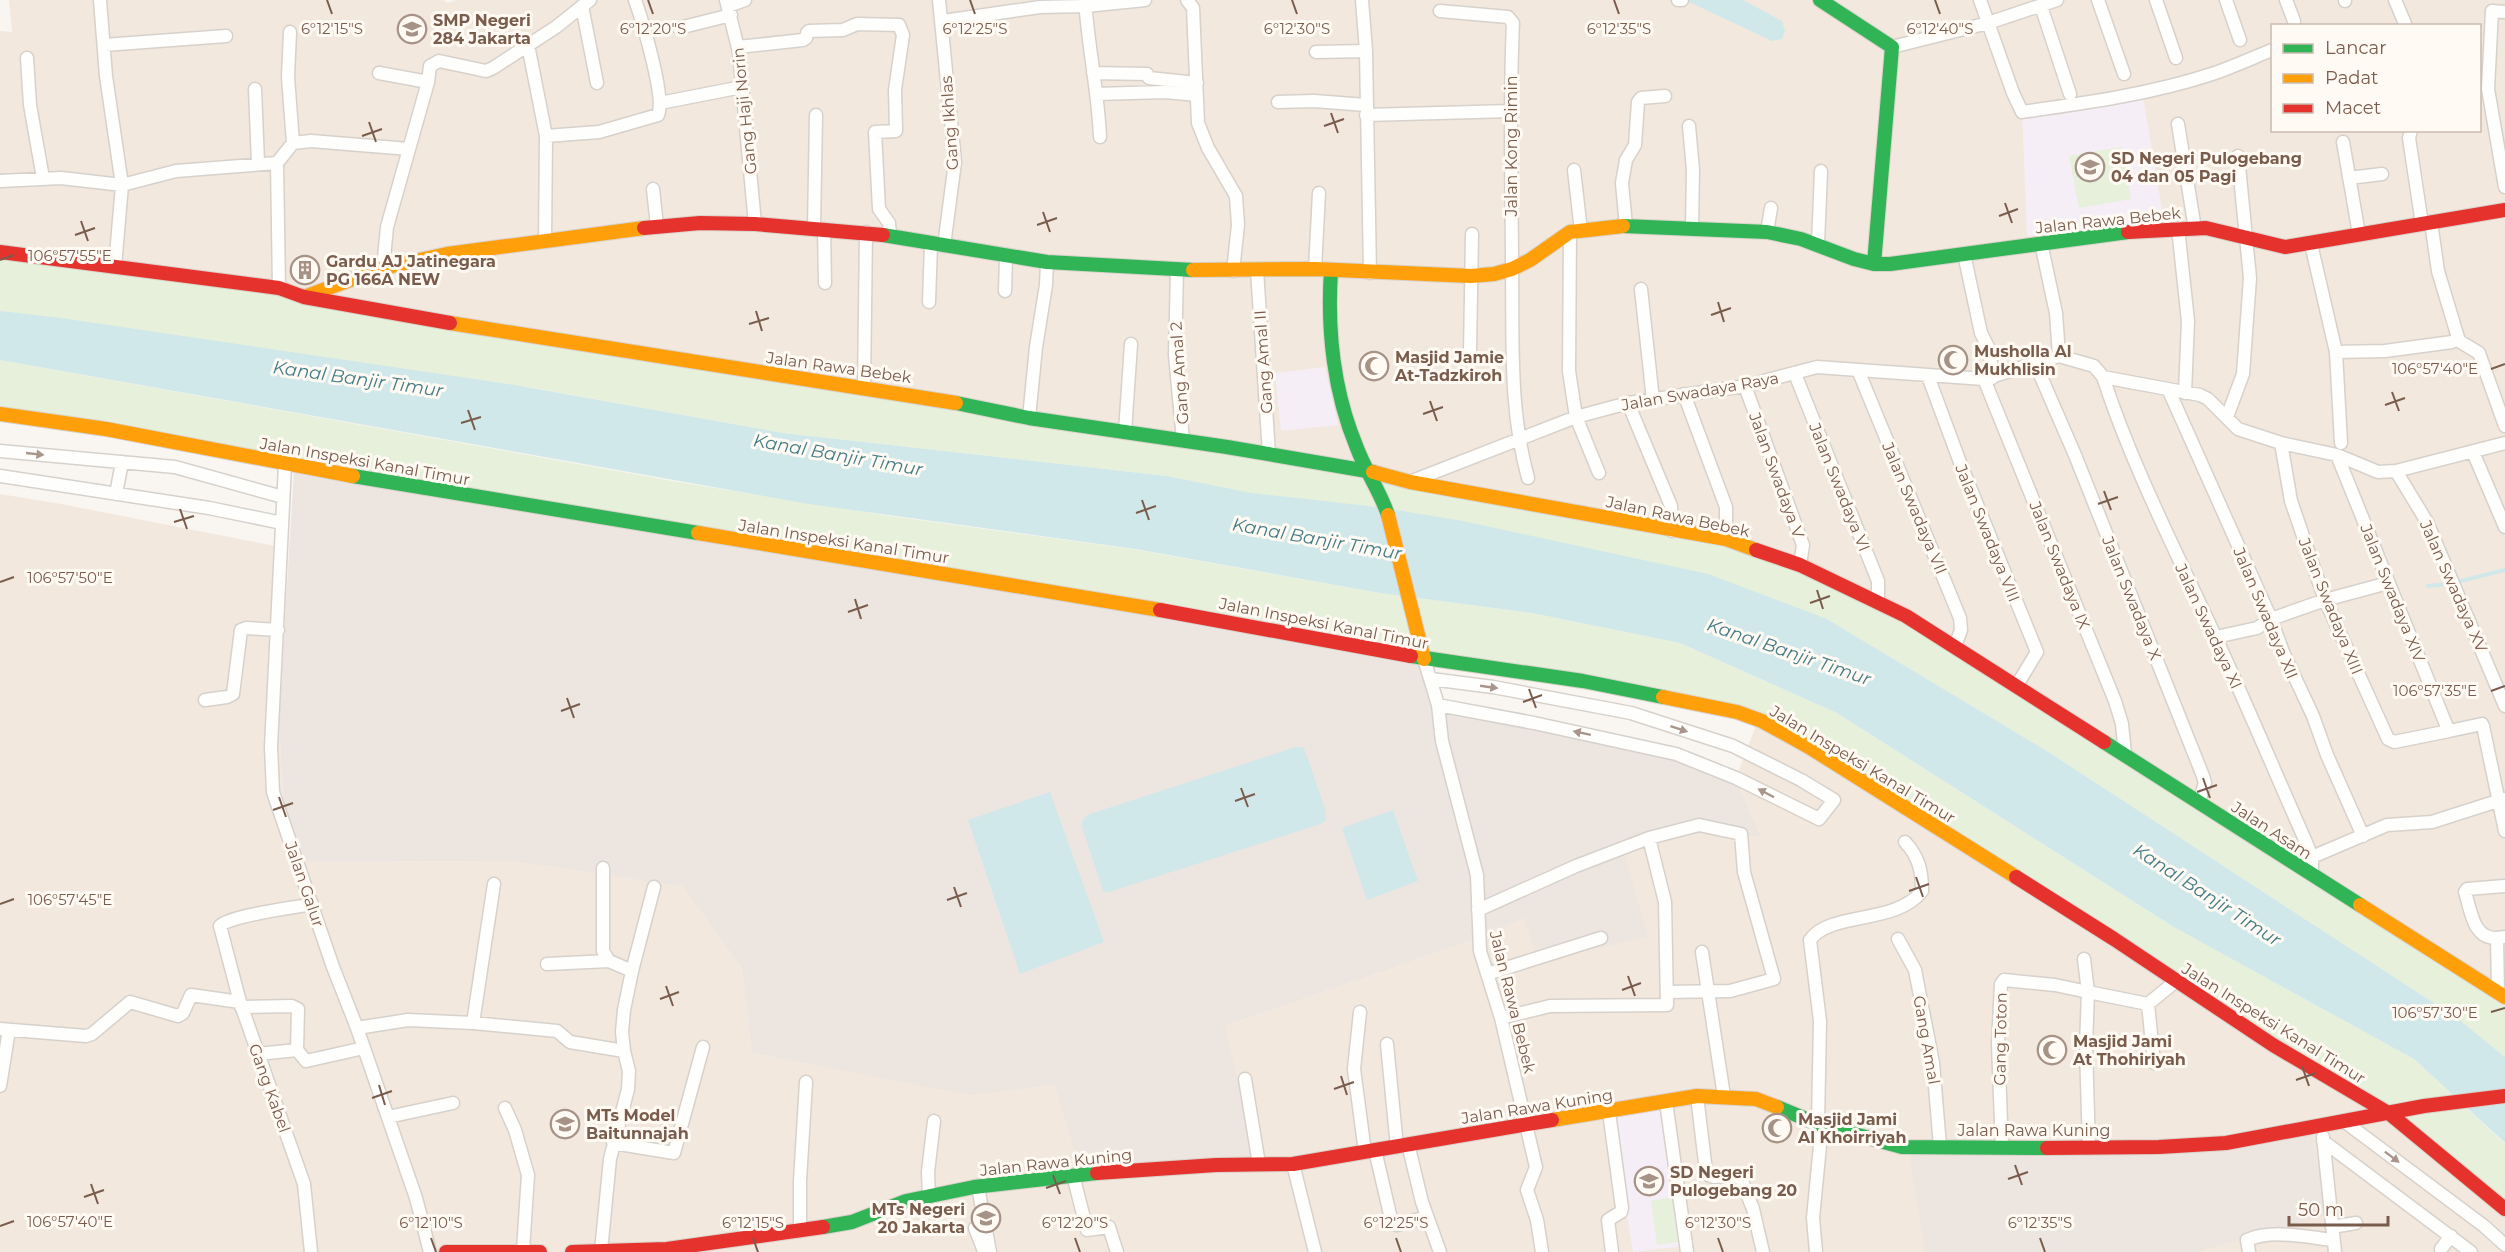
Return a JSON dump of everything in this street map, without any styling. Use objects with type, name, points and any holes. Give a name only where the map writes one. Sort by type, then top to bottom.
[{"type":"street","points":[[100,0],[106,76],[122,185],[115,267]]},
{"type":"street","points":[[546,136],[599,132],[657,115],[660,103],[647,38],[635,0]]},
{"type":"street","points":[[679,28],[745,0]]},
{"type":"street","name":"Gang Ikhlas","points":[[929,302],[955,162],[939,0]]},
{"type":"street","points":[[942,21],[1040,7],[1145,0]]},
{"type":"street","points":[[1188,0],[1193,8],[1198,123],[1236,196],[1238,225],[1233,271]]},
{"type":"street","points":[[1362,0],[1366,51],[1370,273]]},
{"type":"street","points":[[1820,0],[1892,50]]},
{"type":"street","points":[[1980,0],[2022,112],[2110,99],[2163,88],[2213,74],[2271,50]]},
{"type":"street","points":[[1892,50],[1988,23],[2057,0]]},
{"type":"street","points":[[2098,0],[2124,74]]},
{"type":"street","points":[[2156,0],[2176,58]]},
{"type":"street","points":[[2226,0],[2240,40]]},
{"type":"street","points":[[2286,0],[2294,21]]},
{"type":"street","points":[[2395,0],[2405,24]]},
{"type":"street","points":[[383,268],[387,227],[428,82],[430,66],[433,63],[439,61],[486,71],[528,45],[586,3],[597,83]]},
{"type":"street","points":[[1085,3],[1100,137]]},
{"type":"street","points":[[2042,6],[2070,94]]},
{"type":"street","name":"Gang Haji Norin","points":[[728,7],[738,47],[755,224]]},
{"type":"street","points":[[2505,12],[2492,11],[2488,88],[2505,187]]},
{"type":"street","name":"Jalan Kong Rimin","points":[[1440,12],[1508,17],[1514,23],[1510,111],[1512,375],[1518,440],[1528,478]]},
{"type":"street","points":[[738,47],[803,40],[809,31],[843,30],[857,24],[898,25],[902,29],[895,90],[896,131],[874,132],[879,209],[889,223],[890,235]]},
{"type":"street","points":[[279,288],[277,163],[293,143],[288,77],[290,33]]},
{"type":"street","points":[[104,45],[226,36]]},
{"type":"street","points":[[528,45],[546,136],[545,241]]},
{"type":"street","points":[[1874,264],[1892,50]]},
{"type":"street","points":[[1316,52],[1366,51]]},
{"type":"street","points":[[27,58],[29,97],[43,178]]},
{"type":"street","points":[[379,73],[428,82]]},
{"type":"street","points":[[1093,73],[1147,74],[1149,78],[1197,89]]},
{"type":"street","points":[[660,103],[742,87]]},
{"type":"street","points":[[255,89],[258,163]]},
{"type":"street","points":[[1096,94],[1165,92],[1166,94],[1197,89]]},
{"type":"street","points":[[1626,226],[1622,183],[1626,160],[1635,145],[1638,102],[1641,98],[1649,96],[1665,96]]},
{"type":"street","points":[[1278,102],[1314,101],[1366,110],[1510,111]]},
{"type":"street","points":[[816,115],[819,228],[825,283]]},
{"type":"street","points":[[2178,124],[2195,228]]},
{"type":"street","points":[[1689,126],[1693,170],[1692,228]]},
{"type":"street","points":[[2410,132],[2409,138],[2438,271],[2459,341],[2479,353],[2505,426]]},
{"type":"street","points":[[293,143],[310,141],[409,148]]},
{"type":"street","points":[[2343,142],[2358,234]]},
{"type":"street","points":[[2227,417],[2239,387],[2244,364],[2250,278],[2238,156]]},
{"type":"street","points":[[0,181],[43,178],[122,185],[176,171],[277,163]]},
{"type":"street","points":[[1574,170],[1575,232],[1569,371],[1576,417],[1599,473]]},
{"type":"street","points":[[1818,244],[1821,171]]},
{"type":"street","points":[[2349,178],[2382,174]]},
{"type":"street","points":[[653,189],[657,226]]},
{"type":"street","points":[[1315,269],[1319,193]]},
{"type":"street","points":[[1767,232],[1771,208]]},
{"type":"street","name":"Jalan Rawa Bebek","points":[[304,297],[383,268],[447,254],[657,226],[755,224],[819,228],[890,235],[1047,262],[1177,270],[1315,269],[1471,276],[1512,269],[1575,232],[1626,226],[1767,232],[1818,244],[1854,259],[1874,264],[2178,228],[2206,228],[2284,246],[2311,244],[2505,210]]},
{"type":"street","points":[[2178,228],[2188,321],[2185,393]]},
{"type":"street","points":[[864,387],[866,232]]},
{"type":"street","points":[[1470,352],[1472,234]]},
{"type":"street","points":[[2041,243],[2056,313],[2059,356],[2094,366],[2103,377],[2208,399],[2238,429],[2281,443],[2339,449],[2378,472],[2396,471],[2505,443]]},
{"type":"street","name":"Jalan Swadaya XIV","points":[[2311,244],[2336,352],[2339,449],[2390,588],[2449,731]]},
{"type":"street","name":"Jalan Rawa Bebek","points":[[0,252],[279,288],[304,297],[619,351],[864,387],[1029,418],[1183,440],[1368,471],[1410,482],[1726,539],[1800,565],[1878,601],[2020,687]]},
{"type":"street","name":"Jalan Swadaya IX","points":[[1964,254],[1972,302],[1982,338],[1990,351],[1988,378],[2115,701],[2122,724],[2125,754]]},
{"type":"street","points":[[1005,291],[1006,256]]},
{"type":"street","points":[[1029,418],[1047,262]]},
{"type":"street","name":"Gang Amal 2","points":[[1177,270],[1175,355],[1183,440]]},
{"type":"street","name":"Gang Amal II","points":[[1257,270],[1269,454]]},
{"type":"street","name":"Jalan Rawa Bebek","points":[[1332,271],[1329,287],[1332,337],[1340,392],[1349,428],[1382,497],[1438,705],[1442,741],[1478,875],[1480,951],[1501,1018],[1536,1167],[1527,1190],[1537,1220],[1542,1252]]},
{"type":"street","points":[[1641,289],[1653,400]]},
{"type":"street","points":[[2336,352],[2385,351],[2452,342]]},
{"type":"street","points":[[1125,432],[1131,344]]},
{"type":"street","name":"Jalan Swadaya Raya","points":[[1410,482],[1576,417],[1628,403],[1745,386],[1828,366],[1928,376],[1988,378],[2059,356]]},
{"type":"street","name":"Jalan Swadaya X","points":[[2035,363],[2203,776],[2205,783],[2199,802]]},
{"type":"street","name":"Jalan Swadaya VII","points":[[1858,370],[1960,618],[1962,626],[1955,646]]},
{"type":"street","name":"Jalan Swadaya VI","points":[[1795,374],[1878,581],[1878,601]]},
{"type":"street","name":"Jalan Swadaya VIII","points":[[1928,376],[1961,465],[2037,652],[2020,687]]},
{"type":"street","name":"Jalan Swadaya XI","points":[[2103,377],[2134,461],[2312,857],[2312,875]]},
{"type":"street","name":"Jalan Swadaya V","points":[[1745,386],[1803,545],[1800,565]]},
{"type":"street","name":"Jalan Swadaya XII","points":[[2169,391],[2273,624],[2287,662],[2313,716],[2327,755],[2363,836]]},
{"type":"street","points":[[1684,394],[1726,507],[1726,539]]},
{"type":"street","points":[[1628,403],[1671,506],[1672,531]]},
{"type":"street","name":"Jalan Inspeksi Kanal Timur","points":[[0,414],[106,429],[285,465],[1223,621],[1424,659],[1583,681],[1710,705],[1762,721],[1922,817],[2114,939],[2273,1045],[2390,1114],[2505,1209]]},
{"type":"street","name":"Jalan Swadaya XIII","points":[[2281,443],[2291,501],[2326,602],[2390,741],[2405,741],[2449,731]]},
{"type":"street","points":[[0,451],[175,467],[283,497]]},
{"type":"street","points":[[2473,452],[2505,527]]},
{"type":"street","points":[[116,494],[122,462]]},
{"type":"street","name":"Jalan Galur","points":[[285,465],[271,771],[273,792],[416,1198],[430,1252]]},
{"type":"street","name":"Jalan Swadaya XV","points":[[2396,471],[2427,522],[2505,706]]},
{"type":"street","points":[[0,476],[209,508],[282,523]]},
{"type":"street","points":[[2217,642],[2273,624],[2326,602],[2390,588]]},
{"type":"street","points":[[206,700],[233,694],[240,633],[243,628],[278,630]]},
{"type":"street","points":[[1431,679],[1493,687],[1631,713],[1732,746],[1801,780],[1834,801],[1819,819],[1736,778],[1676,754],[1438,705]]},
{"type":"street","name":"Jalan Asam","points":[[2020,687],[2501,994]]},
{"type":"street","points":[[2449,731],[2483,725],[2502,799],[2505,831]]},
{"type":"street","points":[[2312,857],[2387,825],[2432,822],[2502,799]]},
{"type":"street","points":[[1478,910],[1576,866],[1649,838],[1699,825],[1741,834],[1744,872],[1774,979],[1730,991],[1667,992]]},
{"type":"street","points":[[1501,1018],[1550,1006],[1664,1006],[1667,1003],[1665,902],[1649,838]]},
{"type":"street","points":[[1816,1252],[1813,1218],[1820,1125],[1820,1021],[1810,940],[1826,928],[1896,909],[1915,900],[1922,891],[1921,873],[1915,856],[1905,842]]},
{"type":"street","points":[[603,868],[603,951],[609,961]]},
{"type":"street","points":[[473,1023],[494,884]]},
{"type":"street","points":[[2501,994],[2501,938],[2486,937],[2479,932],[2464,892],[2467,889],[2505,886]]},
{"type":"street","points":[[601,1251],[606,1182],[613,1143],[628,1089],[629,1071],[624,1051],[624,1010],[654,887]]},
{"type":"street","name":"Gang Kabel","points":[[311,1252],[304,1184],[240,1005],[220,926],[227,921],[250,915],[312,904]]},
{"type":"street","points":[[1487,974],[1601,938]]},
{"type":"street","name":"Gang Amal","points":[[1898,939],[1915,969],[1934,1063],[1940,1146]]},
{"type":"street","points":[[1702,952],[1724,1096]]},
{"type":"street","points":[[2084,959],[2088,992],[2086,1047],[2089,1148]]},
{"type":"street","points":[[547,964],[609,961],[632,972]]},
{"type":"street","name":"Gang Toton","points":[[2002,1148],[1998,1044],[2002,981],[2055,985],[2088,992]]},
{"type":"street","points":[[2148,1004],[2176,981]]},
{"type":"street","points":[[2088,992],[2148,1004]]},
{"type":"street","points":[[0,1086],[4,1030],[86,1036],[92,1034],[130,1002],[178,1016],[183,1013],[191,995],[240,1005],[297,1007],[297,1050],[306,1061],[363,1048]]},
{"type":"street","points":[[2148,1004],[2154,1064]]},
{"type":"street","points":[[1360,1012],[1354,1069],[1370,1151],[1392,1223],[1397,1225],[1427,1217]]},
{"type":"street","points":[[357,1028],[408,1020],[473,1023],[557,1031],[570,1042],[624,1051]]},
{"type":"street","points":[[1387,1044],[1403,1146],[1440,1252]]},
{"type":"street","points":[[613,1143],[674,1153],[702,1047]]},
{"type":"street","points":[[258,1054],[297,1050]]},
{"type":"street","points":[[1245,1079],[1259,1164]]},
{"type":"street","points":[[800,1231],[800,1172],[806,1082]]},
{"type":"street","points":[[1697,1096],[1706,1171],[1713,1177],[1740,1176],[1753,1209],[1764,1252]]},
{"type":"street","name":"Jalan Rawa Kuning","points":[[572,1252],[641,1251],[800,1231],[852,1222],[906,1201],[978,1187],[1073,1175],[1216,1165],[1293,1164],[1697,1096],[1756,1099],[1820,1125],[1902,1147],[2089,1148],[2197,1145],[2321,1127],[2424,1106],[2505,1096]]},
{"type":"street","points":[[1666,1101],[1687,1252]]},
{"type":"street","points":[[388,1117],[453,1103]]},
{"type":"street","points":[[505,1108],[528,1175],[524,1250]]},
{"type":"street","points":[[1608,1112],[1622,1208],[1621,1212],[1608,1220],[1612,1252]]},
{"type":"street","points":[[929,1197],[928,1172],[934,1120]]},
{"type":"street","points":[[2345,1122],[2484,1226],[2505,1245]]},
{"type":"street","points":[[2321,1127],[2333,1240]]},
{"type":"street","points":[[2323,1141],[2471,1252]]},
{"type":"street","points":[[1293,1164],[1316,1252]]},
{"type":"street","points":[[1073,1175],[1087,1230],[1108,1227],[1117,1252]]},
{"type":"street","points":[[978,1187],[990,1252]]},
{"type":"street","points":[[2249,1252],[2247,1240],[2253,1237],[2287,1236],[2333,1240],[2356,1223]]},
{"type":"street","points":[[975,1228],[984,1252]]},
{"type":"street","points":[[2441,1249],[2451,1236]]},
{"type":"street","points":[[446,1252],[524,1250],[540,1252]]},
{"type":"shaded area","points":[[9,0],[443,0],[448,3],[456,0],[2505,0],[2505,997],[1906,616],[0,252],[0,31],[12,32]]},
{"type":"shaded area","name":"SD Negeri Pulogebang 04 dan 05 Pagi","points":[[2141,85],[2164,222],[2027,236],[2022,111]]},
{"type":"shaded area","points":[[1325,367],[1338,425],[1281,431],[1275,373]]},
{"type":"shaded area","points":[[294,471],[1424,659],[1438,705],[1625,743],[1736,778],[1761,837],[1685,834],[1623,850],[1648,937],[1538,961],[1524,918],[1473,940],[1225,1026],[1257,1165],[1081,1171],[1055,1085],[970,1095],[752,1053],[742,969],[683,887],[512,861],[306,862],[283,805],[279,715]]},
{"type":"shaded area","points":[[0,494],[285,548],[279,715],[283,805],[306,862],[512,861],[683,887],[742,969],[752,1053],[970,1094],[1055,1085],[1473,940],[1525,917],[1647,937],[1623,850],[1685,834],[1761,837],[1736,778],[1758,720],[2342,1084],[2505,1210],[2505,1252],[0,1252]]},
{"type":"shaded area","name":"SD Negeri Pulogebang 20","points":[[1664,1106],[1686,1246],[1633,1252],[1611,1117]]},
{"type":"shaded area","points":[[2312,1134],[2327,1215],[2199,1252],[1925,1252],[1908,1145]]},
{"type":"green space","points":[[2121,147],[2131,199],[2079,208],[2069,156]]},
{"type":"green space","points":[[0,252],[279,288],[1672,531],[1828,577],[2505,997],[2505,1057],[2457,1018],[2047,751],[1827,619],[1167,476],[783,433],[528,387],[0,313]]},
{"type":"green space","points":[[0,360],[678,482],[890,516],[1132,549],[1380,593],[1532,613],[1680,643],[1837,713],[2167,923],[2414,1059],[2505,1144],[2505,1210],[2439,1152],[1758,720],[0,414]]},
{"type":"green space","points":[[1672,1197],[1678,1242],[1657,1245],[1651,1201]]},
{"type":"water","points":[[1685,0],[1743,0],[1782,21],[1785,31],[1782,39],[1772,41]]},
{"type":"water","name":"Kanal Banjir Timur","points":[[0,311],[515,385],[783,433],[1167,476],[1251,493],[1378,507],[1463,521],[1708,574],[1827,619],[2047,751],[2457,1018],[2505,1057],[2505,1143],[2414,1059],[2172,926],[1837,713],[1680,643],[1532,613],[1380,593],[1135,549],[809,504],[0,360]]},
{"type":"water","points":[[1296,747],[1303,747],[1306,753],[1326,812],[1326,820],[1321,824],[1109,892],[1103,891],[1082,827],[1082,822],[1087,815]]},
{"type":"water","points":[[1050,792],[1104,942],[1020,974],[968,820]]},
{"type":"water","points":[[1393,810],[1418,881],[1367,900],[1342,828]]},
{"type":"waterway","points":[[2428,586],[2449,584],[2505,570]]},
{"type":"traffic: fast","points":[[1820,0],[1892,47],[1874,264]]},
{"type":"traffic: fast","points":[[1623,226],[1767,232],[1801,239],[1874,264],[1890,264],[2128,232]]},
{"type":"traffic: fast","points":[[883,235],[1047,262],[1193,270]]},
{"type":"traffic: fast","points":[[1331,271],[1331,338],[1343,405],[1361,457],[1388,515]]},
{"type":"traffic: fast","points":[[956,403],[1029,418],[1227,447],[1373,472]]},
{"type":"traffic: fast","points":[[353,476],[698,533]]},
{"type":"traffic: fast","points":[[1411,656],[1583,681],[1663,697]]},
{"type":"traffic: fast","points":[[2104,742],[2360,905]]},
{"type":"traffic: fast","points":[[1777,1107],[1818,1124],[1902,1147],[2047,1148]]},
{"type":"traffic: fast","points":[[823,1227],[852,1222],[906,1201],[974,1187],[1097,1173]]},
{"type":"traffic: slow","points":[[1193,270],[1315,269],[1471,276],[1494,274],[1512,269],[1530,260],[1570,232],[1623,226]]},
{"type":"traffic: slow","points":[[304,297],[383,268],[447,254],[644,228]]},
{"type":"traffic: slow","points":[[450,323],[956,403]]},
{"type":"traffic: slow","points":[[0,414],[106,429],[353,476]]},
{"type":"traffic: slow","points":[[1373,472],[1410,482],[1726,539],[1756,550]]},
{"type":"traffic: slow","points":[[1388,515],[1424,659]]},
{"type":"traffic: slow","points":[[698,533],[1160,610]]},
{"type":"traffic: slow","points":[[1663,697],[1737,712],[1762,721],[1809,747],[2016,877]]},
{"type":"traffic: slow","points":[[2360,905],[2505,997]]},
{"type":"traffic: slow","points":[[1552,1120],[1697,1096],[1756,1099],[1777,1107]]},
{"type":"traffic: jam","points":[[2128,232],[2206,228],[2285,247],[2505,210]]},
{"type":"traffic: jam","points":[[644,228],[700,223],[755,224],[883,235]]},
{"type":"traffic: jam","points":[[0,252],[279,288],[304,297],[450,323]]},
{"type":"traffic: jam","points":[[1756,550],[1800,565],[1906,616],[2104,742]]},
{"type":"traffic: jam","points":[[1160,610],[1411,656]]},
{"type":"traffic: jam","points":[[2016,877],[2273,1045],[2390,1114],[2505,1209]]},
{"type":"traffic: jam","points":[[2047,1148],[2159,1147],[2226,1143],[2424,1106],[2505,1096]]},
{"type":"traffic: jam","points":[[1097,1173],[1216,1165],[1293,1164],[1552,1120]]},
{"type":"traffic: jam","points":[[572,1252],[667,1249],[823,1227]]},
{"type":"traffic: jam","points":[[446,1252],[540,1252]]},
{"type":"place","name":"SMP Negeri 284 Jakarta","points":[[412,29]]},
{"type":"place","name":"SD Negeri Pulogebang 04 dan 05 Pagi","points":[[2090,167]]},
{"type":"place","name":"Gardu AJ Jatinegara PG 166A NEW","points":[[305,270]]},
{"type":"place","name":"Musholla Al Mukhlisin","points":[[1953,360]]},
{"type":"place","name":"Masjid Jamie At-Tadzkiroh","points":[[1374,366]]},
{"type":"place","name":"Masjid Jami At Thohiriyah","points":[[2052,1050]]},
{"type":"place","name":"MTs Model Baitunnajah","points":[[565,1124]]},
{"type":"place","name":"Masjid Jami Al Khoirriyah","points":[[1777,1128]]},
{"type":"place","name":"SD Negeri Pulogebang 20","points":[[1649,1181]]},
{"type":"place","name":"MTs Negeri 20 Jakarta","points":[[986,1218]]}]
